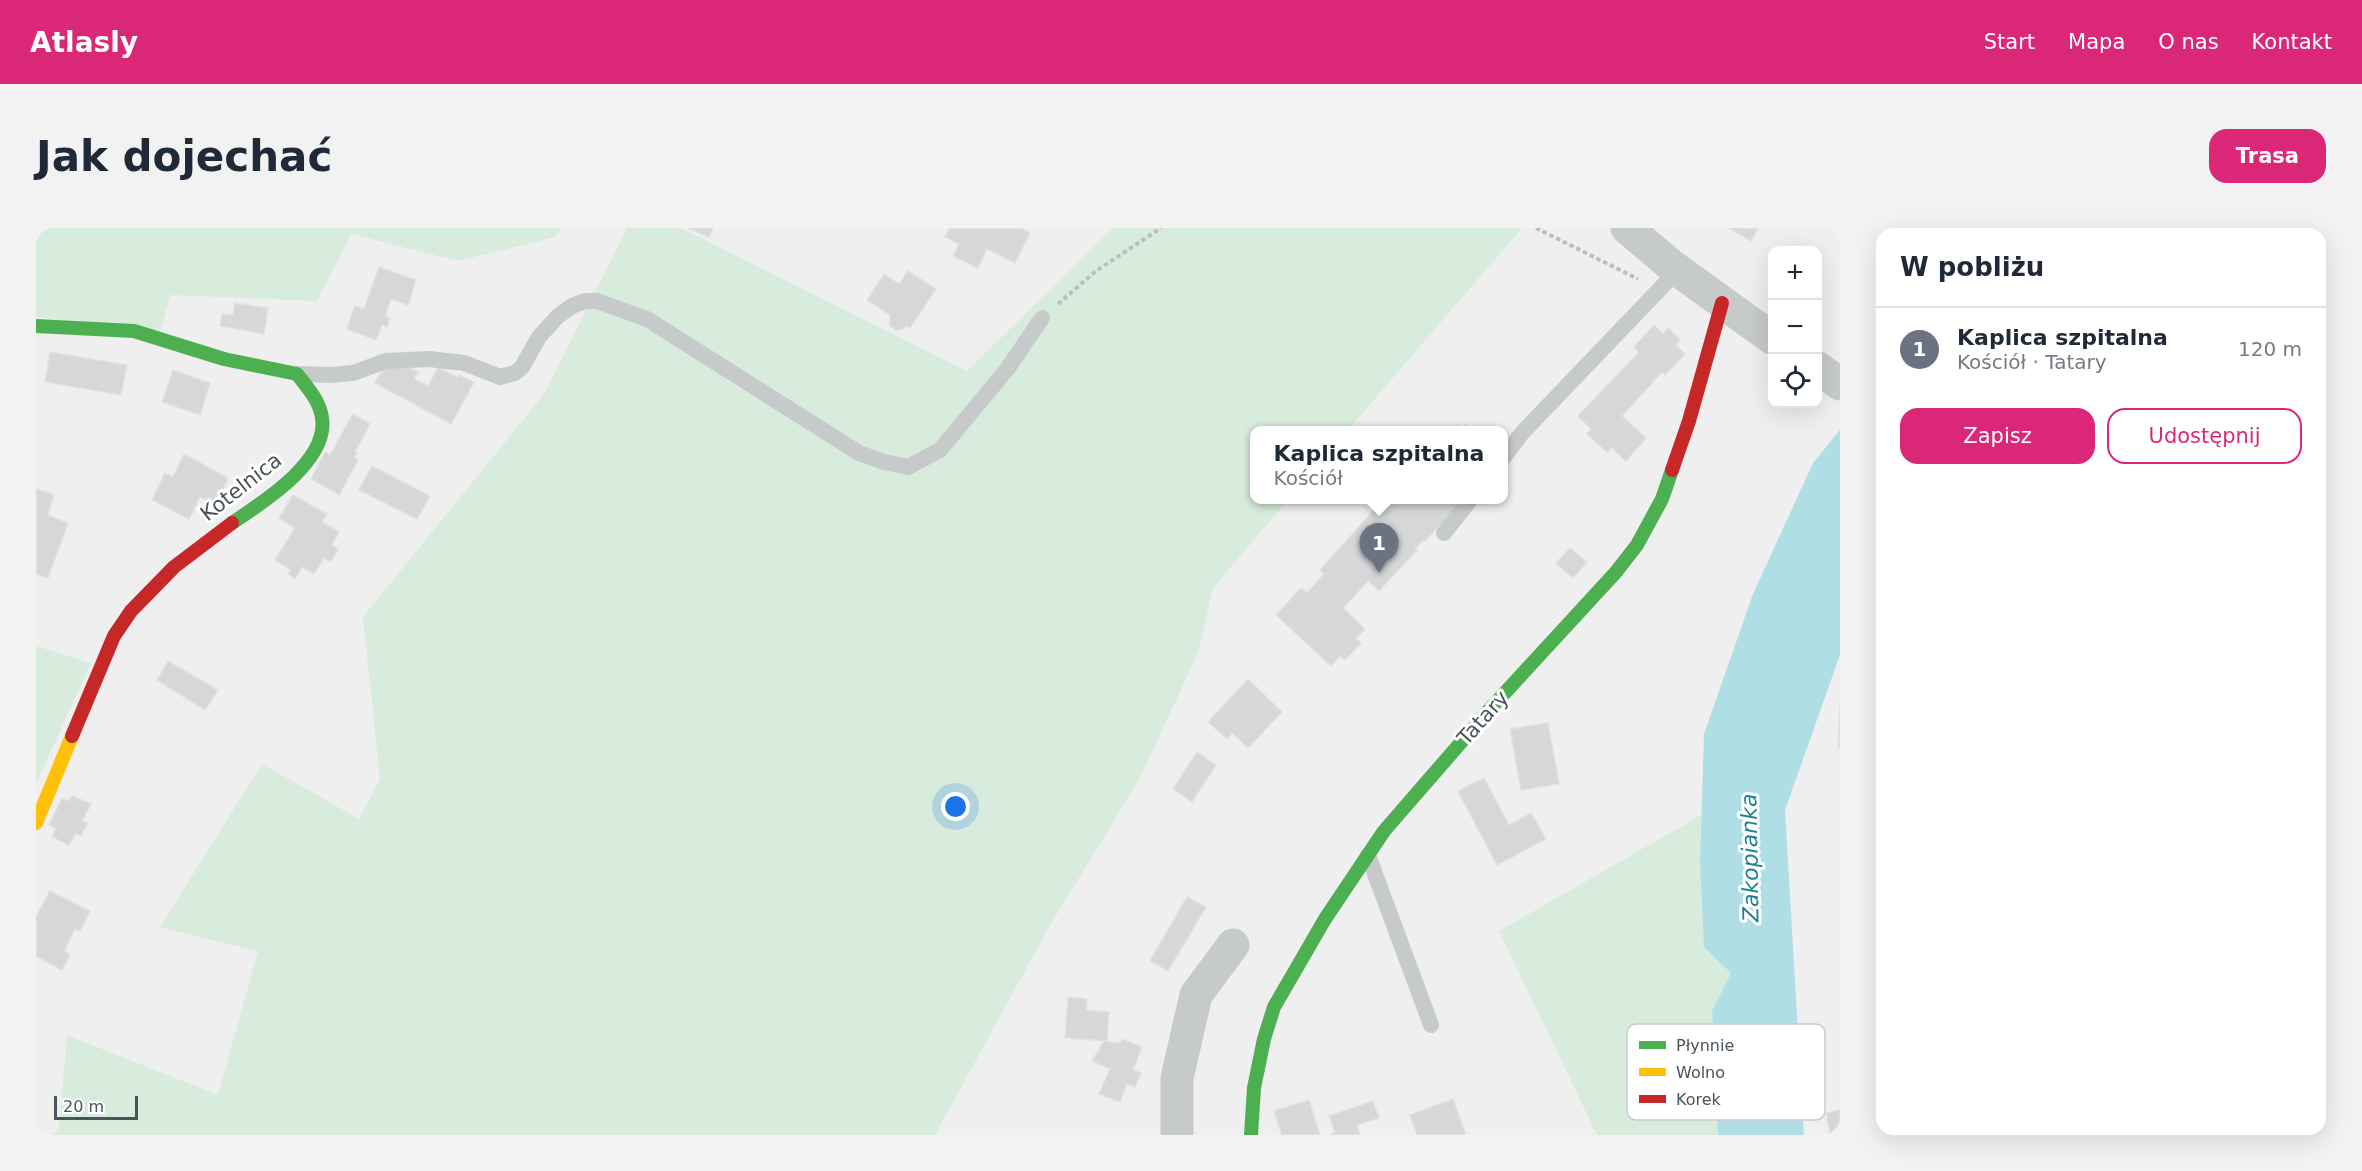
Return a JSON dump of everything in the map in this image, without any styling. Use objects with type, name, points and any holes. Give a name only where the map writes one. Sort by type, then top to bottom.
[{"type":"street","points":[[1627,228],[1669,280],[1722,303],[1768,335]]},
{"type":"street","name":"Tatary","points":[[1251,1135],[1254,1088],[1264,1039],[1274,1007],[1325,919],[1384,831],[1467,735],[1616,572],[1637,545],[1662,499],[1689,421],[1722,303]]},
{"type":"street","points":[[36,326],[134,332],[224,359],[297,374]]},
{"type":"street","name":"Kotelnica","points":[[36,823],[114,636],[128,612],[197,548],[276,493],[293,477],[311,453],[322,434],[323,423],[320,408],[297,374]]},
{"type":"street","points":[[1177,1135],[1177,1078],[1196,995],[1233,945]]},
{"type":"lane","points":[[1508,451],[1669,280]]},
{"type":"lane","points":[[297,374],[353,373],[386,361],[429,359],[464,363],[500,377],[515,373],[522,367],[539,337],[558,316],[572,306],[585,301],[597,301],[647,320],[859,453],[884,462],[908,466],[940,450],[1008,368],[1042,318]]},
{"type":"lane","points":[[1444,533],[1467,504]]},
{"type":"lane","points":[[1368,855],[1431,1025]]},
{"type":"path","points":[[1042,318],[1096,271],[1161,228]]},
{"type":"path","points":[[1536,228],[1669,280]]},
{"type":"green space","points":[[36,228],[562,228],[555,237],[458,261],[351,234],[317,301],[171,295],[160,331],[36,317]]},
{"type":"green space","points":[[627,228],[681,228],[967,371],[1113,228],[1522,228],[1351,426],[1250,426],[1250,504],[1285,504],[1213,588],[1198,653],[1140,778],[1049,927],[935,1135],[52,1135],[59,1128],[67,1035],[218,1095],[258,951],[160,927],[262,764],[359,819],[380,779],[363,617],[544,394]]},
{"type":"green space","points":[[36,646],[91,663],[36,784]]},
{"type":"green space","points":[[1701,815],[1700,860],[1731,973],[1712,1011],[1713,1024],[1627,1024],[1627,1120],[1717,1120],[1718,1135],[1597,1135],[1499,931]]},
{"type":"water","name":"Zakopianka","points":[[1840,430],[1840,655],[1785,810],[1798,1024],[1713,1024],[1712,1011],[1731,973],[1704,947],[1700,860],[1704,734],[1753,594],[1813,463]]},
{"type":"water","points":[[1717,1120],[1803,1120],[1804,1135],[1718,1135]]},
{"type":"building","points":[[688,228],[713,228],[709,237]]},
{"type":"building","points":[[950,228],[1021,228],[1030,233],[1015,263],[987,249],[978,268],[953,256],[959,244],[945,237]]},
{"type":"building","points":[[1729,228],[1758,228],[1751,241]]},
{"type":"building","points":[[379,267],[416,280],[408,305],[391,299],[385,316],[390,318],[387,327],[382,325],[376,340],[347,329],[355,306],[364,309]]},
{"type":"building","points":[[908,271],[936,289],[910,328],[907,326],[896,330],[890,326],[890,315],[867,300],[884,274],[899,284]]},
{"type":"building","points":[[235,303],[268,308],[264,334],[220,326],[222,314],[233,315]]},
{"type":"building","points":[[1654,325],[1663,334],[1668,328],[1680,339],[1676,345],[1685,354],[1665,375],[1662,372],[1622,416],[1646,438],[1626,461],[1612,448],[1607,452],[1587,434],[1591,429],[1578,416],[1639,352],[1634,347]]},
{"type":"building","points":[[50,352],[127,365],[121,395],[45,382]]},
{"type":"building","points":[[401,363],[418,372],[414,379],[428,386],[438,367],[458,378],[459,375],[474,382],[451,424],[375,383],[383,369]]},
{"type":"building","points":[[173,370],[210,383],[200,415],[162,402]]},
{"type":"building","points":[[353,414],[370,424],[355,452],[357,453],[354,458],[358,460],[339,495],[311,479],[325,452],[330,455]]},
{"type":"building","points":[[184,454],[228,478],[216,505],[200,497],[189,519],[152,500],[165,473],[173,477]]},
{"type":"building","points":[[372,466],[430,496],[417,519],[359,490]]},
{"type":"building","points":[[36,489],[54,495],[48,515],[68,523],[48,578],[36,574]]},
{"type":"building","points":[[293,495],[327,514],[322,522],[339,532],[332,545],[338,549],[331,562],[324,558],[314,574],[302,567],[295,579],[288,574],[291,570],[275,560],[295,528],[279,518]]},
{"type":"building","points":[[1379,504],[1459,504],[1425,541],[1423,540],[1415,549],[1417,550],[1379,591],[1368,581],[1343,608],[1365,629],[1356,639],[1361,643],[1345,660],[1340,656],[1331,666],[1276,615],[1301,588],[1307,593],[1324,574],[1320,570]]},
{"type":"building","points":[[1570,548],[1587,562],[1573,578],[1556,563]]},
{"type":"building","points":[[168,661],[218,690],[205,710],[157,680]]},
{"type":"building","points":[[1248,679],[1282,712],[1248,748],[1232,733],[1227,739],[1208,722]]},
{"type":"building","points":[[1840,704],[1840,748],[1838,748]]},
{"type":"building","points":[[1548,723],[1559,784],[1521,790],[1510,729]]},
{"type":"building","points":[[1197,752],[1216,765],[1192,802],[1173,789]]},
{"type":"building","points":[[1484,778],[1509,825],[1531,813],[1546,839],[1497,865],[1458,791]]},
{"type":"building","points":[[73,796],[91,804],[82,821],[88,823],[81,836],[76,833],[69,845],[52,837],[56,829],[49,825],[62,798],[67,801]]},
{"type":"building","points":[[50,891],[90,911],[80,931],[75,929],[64,951],[70,955],[62,970],[36,956],[36,917]]},
{"type":"building","points":[[1187,897],[1206,907],[1168,971],[1150,961]]},
{"type":"building","points":[[1068,997],[1087,999],[1086,1010],[1109,1012],[1107,1041],[1065,1038]]},
{"type":"building","points":[[1122,1039],[1142,1047],[1133,1070],[1141,1073],[1135,1087],[1127,1084],[1120,1102],[1099,1094],[1110,1069],[1092,1061],[1104,1041],[1120,1043]]},
{"type":"building","points":[[1453,1099],[1466,1135],[1417,1135],[1410,1115]]},
{"type":"building","points":[[1309,1100],[1320,1135],[1282,1135],[1274,1111]]},
{"type":"building","points":[[1373,1101],[1379,1118],[1357,1125],[1360,1135],[1331,1135],[1335,1132],[1329,1116]]},
{"type":"building","points":[[1840,1110],[1840,1135],[1830,1135],[1826,1113]]},
{"type":"traffic: fast","points":[[36,326],[134,331],[224,359],[297,374],[312,394],[321,412],[321,434],[315,450],[305,465],[291,479],[232,523]]},
{"type":"traffic: fast","points":[[1251,1135],[1254,1088],[1264,1039],[1274,1007],[1325,919],[1384,831],[1490,709],[1616,572],[1637,545],[1662,499],[1672,470]]},
{"type":"traffic: slow","points":[[36,823],[72,736]]},
{"type":"traffic: jam","points":[[1672,470],[1689,421],[1722,303]]},
{"type":"traffic: jam","points":[[72,736],[114,636],[131,611],[174,567],[232,523]]},
{"type":"place","name":"Kaplica szpitalna","points":[[1379,573]]}]
